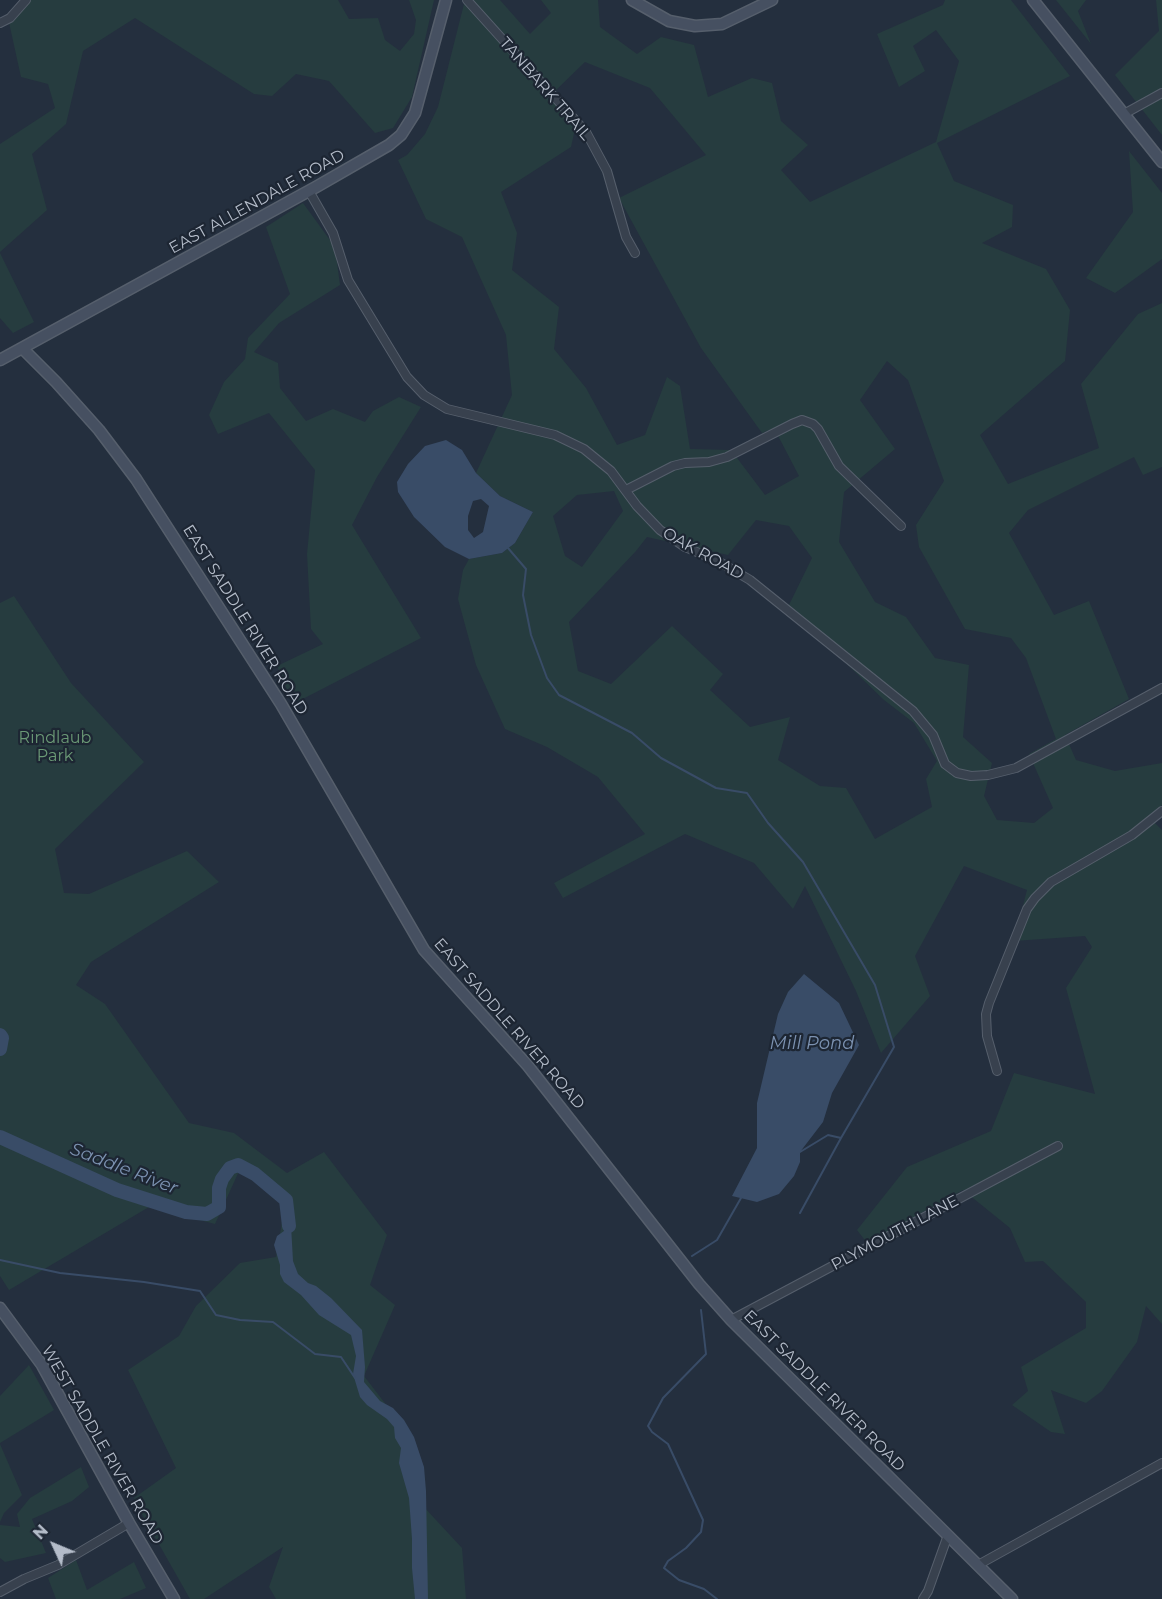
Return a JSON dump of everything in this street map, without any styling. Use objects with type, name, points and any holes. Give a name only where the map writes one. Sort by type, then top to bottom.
[{"type":"street","points":[[0,24],[10,18],[26,0]]},
{"type":"street","name":"EAST ALLENDALE ROAD","points":[[0,360],[309,191],[389,144],[409,125],[420,99],[446,0]]},
{"type":"street","name":"TANBARK TRAIL","points":[[466,0],[585,132],[607,171],[614,188],[626,237],[635,253]]},
{"type":"street","points":[[632,0],[669,21],[708,26],[728,21],[772,0]]},
{"type":"street","points":[[1033,0],[1162,162]]},
{"type":"street","points":[[1124,114],[1162,93]]},
{"type":"street","name":"OAK ROAD","points":[[309,191],[333,233],[348,280],[415,387],[435,403],[447,409],[555,435],[598,459],[660,530],[685,547],[718,561],[750,580],[913,711],[933,735],[945,764],[957,773],[971,776],[988,775],[1016,768],[1162,688]]},
{"type":"street","name":"EAST SADDLE RIVER ROAD","points":[[22,348],[99,430],[136,478],[281,704],[424,950],[543,1084],[673,1251],[731,1320],[1012,1599]]},
{"type":"street","points":[[626,490],[673,466],[709,462],[727,457],[802,420],[808,421],[818,429],[839,466],[901,526]]},
{"type":"street","points":[[997,1071],[987,1036],[986,1014],[1027,909],[1048,884],[1132,835],[1162,811]]},
{"type":"street","name":"PLYMOUTH LANE","points":[[731,1320],[1058,1146]]},
{"type":"street","name":"WEST SADDLE RIVER ROAD","points":[[0,1308],[42,1365],[129,1523],[174,1599]]},
{"type":"street","points":[[978,1565],[1162,1462]]},
{"type":"street","points":[[0,1592],[58,1565],[129,1523]]},
{"type":"street","points":[[922,1599],[931,1584],[948,1535]]},
{"type":"green space","points":[[20,0],[338,0],[349,19],[378,18],[385,40],[400,51],[414,34],[416,20],[409,0],[434,0],[412,97],[393,128],[375,133],[329,81],[296,74],[272,96],[254,94],[135,18],[83,51],[66,124],[32,154],[47,210],[0,252],[0,144],[55,108],[48,84],[21,77],[8,18]]},
{"type":"green space","points":[[465,0],[500,0],[530,34],[551,13],[541,0],[598,0],[600,27],[637,54],[661,37],[694,45],[708,97],[752,78],[772,83],[781,121],[808,145],[781,170],[810,202],[936,142],[959,61],[936,30],[913,46],[925,71],[899,87],[877,34],[943,5],[945,0],[1011,0],[1070,76],[937,143],[954,181],[1013,205],[1012,227],[982,243],[1046,269],[1070,310],[1065,361],[980,435],[1008,484],[1099,448],[1081,384],[1138,314],[1162,303],[1162,467],[1143,475],[1134,457],[1028,510],[1009,533],[1054,615],[1089,601],[1129,699],[1065,735],[1076,760],[1115,771],[1162,763],[1162,805],[1149,817],[1162,830],[1162,1324],[1146,1306],[1137,1342],[1102,1391],[1086,1403],[1051,1390],[1065,1434],[1051,1432],[1012,1405],[1028,1391],[1021,1367],[1086,1328],[1086,1302],[1043,1261],[1025,1262],[1010,1228],[963,1190],[867,1243],[857,1230],[907,1167],[991,1131],[1014,1073],[1095,1094],[1066,988],[1092,947],[1085,936],[1014,941],[1027,890],[964,866],[915,956],[930,996],[881,1053],[856,991],[805,886],[793,909],[754,863],[685,834],[563,898],[554,883],[645,834],[598,777],[547,747],[505,729],[476,665],[458,599],[463,570],[469,559],[502,553],[515,543],[533,512],[500,496],[476,473],[512,395],[506,335],[462,237],[426,219],[398,160],[407,155],[425,134],[438,107]],"holes":[[[585,62],[650,88],[706,155],[619,198],[701,348],[762,433],[774,428],[799,476],[765,495],[731,450],[690,449],[680,386],[667,377],[645,435],[617,445],[586,388],[554,349],[559,307],[512,270],[517,233],[501,192],[571,147],[577,120],[554,92]],[[887,361],[908,380],[944,481],[916,525],[919,547],[965,629],[1011,638],[1026,658],[1056,739],[1029,754],[1053,808],[1034,823],[997,820],[984,796],[992,763],[963,737],[969,665],[935,658],[906,617],[875,602],[839,542],[844,492],[895,449],[860,400]],[[614,491],[623,511],[582,567],[565,556],[553,516],[577,495]],[[756,520],[789,526],[812,558],[788,607],[884,700],[914,723],[937,761],[926,779],[932,807],[875,839],[846,788],[820,786],[778,760],[790,717],[750,727],[710,690],[723,674],[672,626],[611,684],[578,671],[569,622],[647,537],[728,555]]]},
{"type":"green space","points":[[1056,0],[1086,0],[1078,11],[1091,44]]},
{"type":"green space","points":[[1156,0],[1162,0],[1162,135],[1115,75],[1159,31]]},
{"type":"green space","points":[[1129,151],[1162,193],[1162,259],[1115,293],[1086,278],[1133,212]]},
{"type":"green space","points":[[303,203],[335,247],[340,285],[279,323],[254,352],[278,363],[280,388],[306,421],[333,409],[365,422],[373,411],[399,397],[421,407],[377,477],[352,525],[421,638],[293,704],[277,666],[323,644],[311,629],[307,554],[315,470],[269,413],[218,434],[209,415],[224,382],[245,359],[248,338],[290,294],[266,227]]},
{"type":"green space","points":[[0,253],[34,322],[13,333],[0,318]]},
{"type":"green space","name":"Rindlaub Park","points":[[14,596],[71,683],[144,762],[55,849],[64,893],[89,894],[187,851],[219,882],[91,962],[76,985],[105,1004],[189,1123],[234,1133],[287,1173],[324,1152],[387,1235],[370,1285],[395,1305],[364,1376],[401,1424],[423,1506],[462,1548],[466,1599],[276,1599],[269,1587],[283,1547],[204,1599],[190,1599],[143,1516],[134,1498],[176,1468],[128,1370],[179,1336],[196,1306],[240,1263],[276,1257],[285,1205],[240,1169],[215,1224],[149,1207],[9,1290],[0,1276],[0,603]]},
{"type":"green space","points":[[29,1365],[54,1410],[0,1443],[0,1396]]},
{"type":"green space","points":[[0,1444],[22,1495],[4,1513],[0,1522]]},
{"type":"green space","points":[[81,1467],[89,1487],[72,1501],[32,1519],[46,1553],[5,1562],[0,1558],[0,1525],[20,1527],[17,1514],[30,1498]]},
{"type":"green space","points":[[76,1560],[87,1590],[134,1562],[146,1588],[120,1599],[56,1599],[48,1578]]},
{"type":"water","points":[[446,440],[462,450],[476,473],[500,496],[533,512],[515,543],[502,553],[469,559],[445,547],[414,517],[398,492],[397,482],[408,464],[425,446]],"holes":[[[481,499],[489,506],[483,532],[474,538],[468,530],[468,516],[473,501]]]},
{"type":"water","name":"Mill Pond","points":[[804,974],[839,1003],[859,1045],[832,1093],[823,1122],[800,1152],[800,1162],[794,1176],[779,1194],[757,1202],[732,1196],[757,1148],[757,1103],[778,1014],[788,992]]},
{"type":"water","points":[[290,1207],[293,1261],[298,1274],[331,1298],[362,1330],[364,1382],[380,1401],[393,1408],[404,1420],[414,1437],[424,1467],[428,1599],[415,1599],[409,1498],[399,1463],[401,1448],[395,1438],[394,1427],[360,1397],[353,1374],[356,1356],[351,1335],[319,1315],[301,1295],[284,1282],[280,1274],[280,1265],[274,1245],[277,1236],[284,1231],[286,1225],[286,1216],[282,1210]]},
{"type":"waterway","points":[[508,548],[526,569],[523,595],[531,635],[547,678],[559,695],[632,733],[661,758],[716,788],[747,793],[768,823],[803,862],[875,985],[894,1047],[841,1138],[828,1135],[800,1152]]},
{"type":"waterway","name":"Saddle River","points":[[0,1035],[2,1038],[0,1049]]},
{"type":"waterway","name":"Saddle River","points":[[0,1137],[117,1190],[186,1212],[207,1214],[219,1207],[219,1188],[222,1179],[230,1168],[238,1165],[255,1174],[286,1200],[289,1226]]},
{"type":"waterway","points":[[800,1213],[841,1138]]},
{"type":"waterway","points":[[692,1256],[717,1240],[741,1198]]},
{"type":"waterway","points":[[0,1260],[60,1273],[200,1291],[216,1315],[240,1320],[273,1322],[315,1354],[341,1357],[355,1378]]},
{"type":"waterway","points":[[701,1310],[706,1354],[663,1398],[648,1426],[668,1444],[703,1520],[701,1532],[686,1548],[668,1561],[664,1568],[679,1580],[704,1589],[717,1599]]}]
